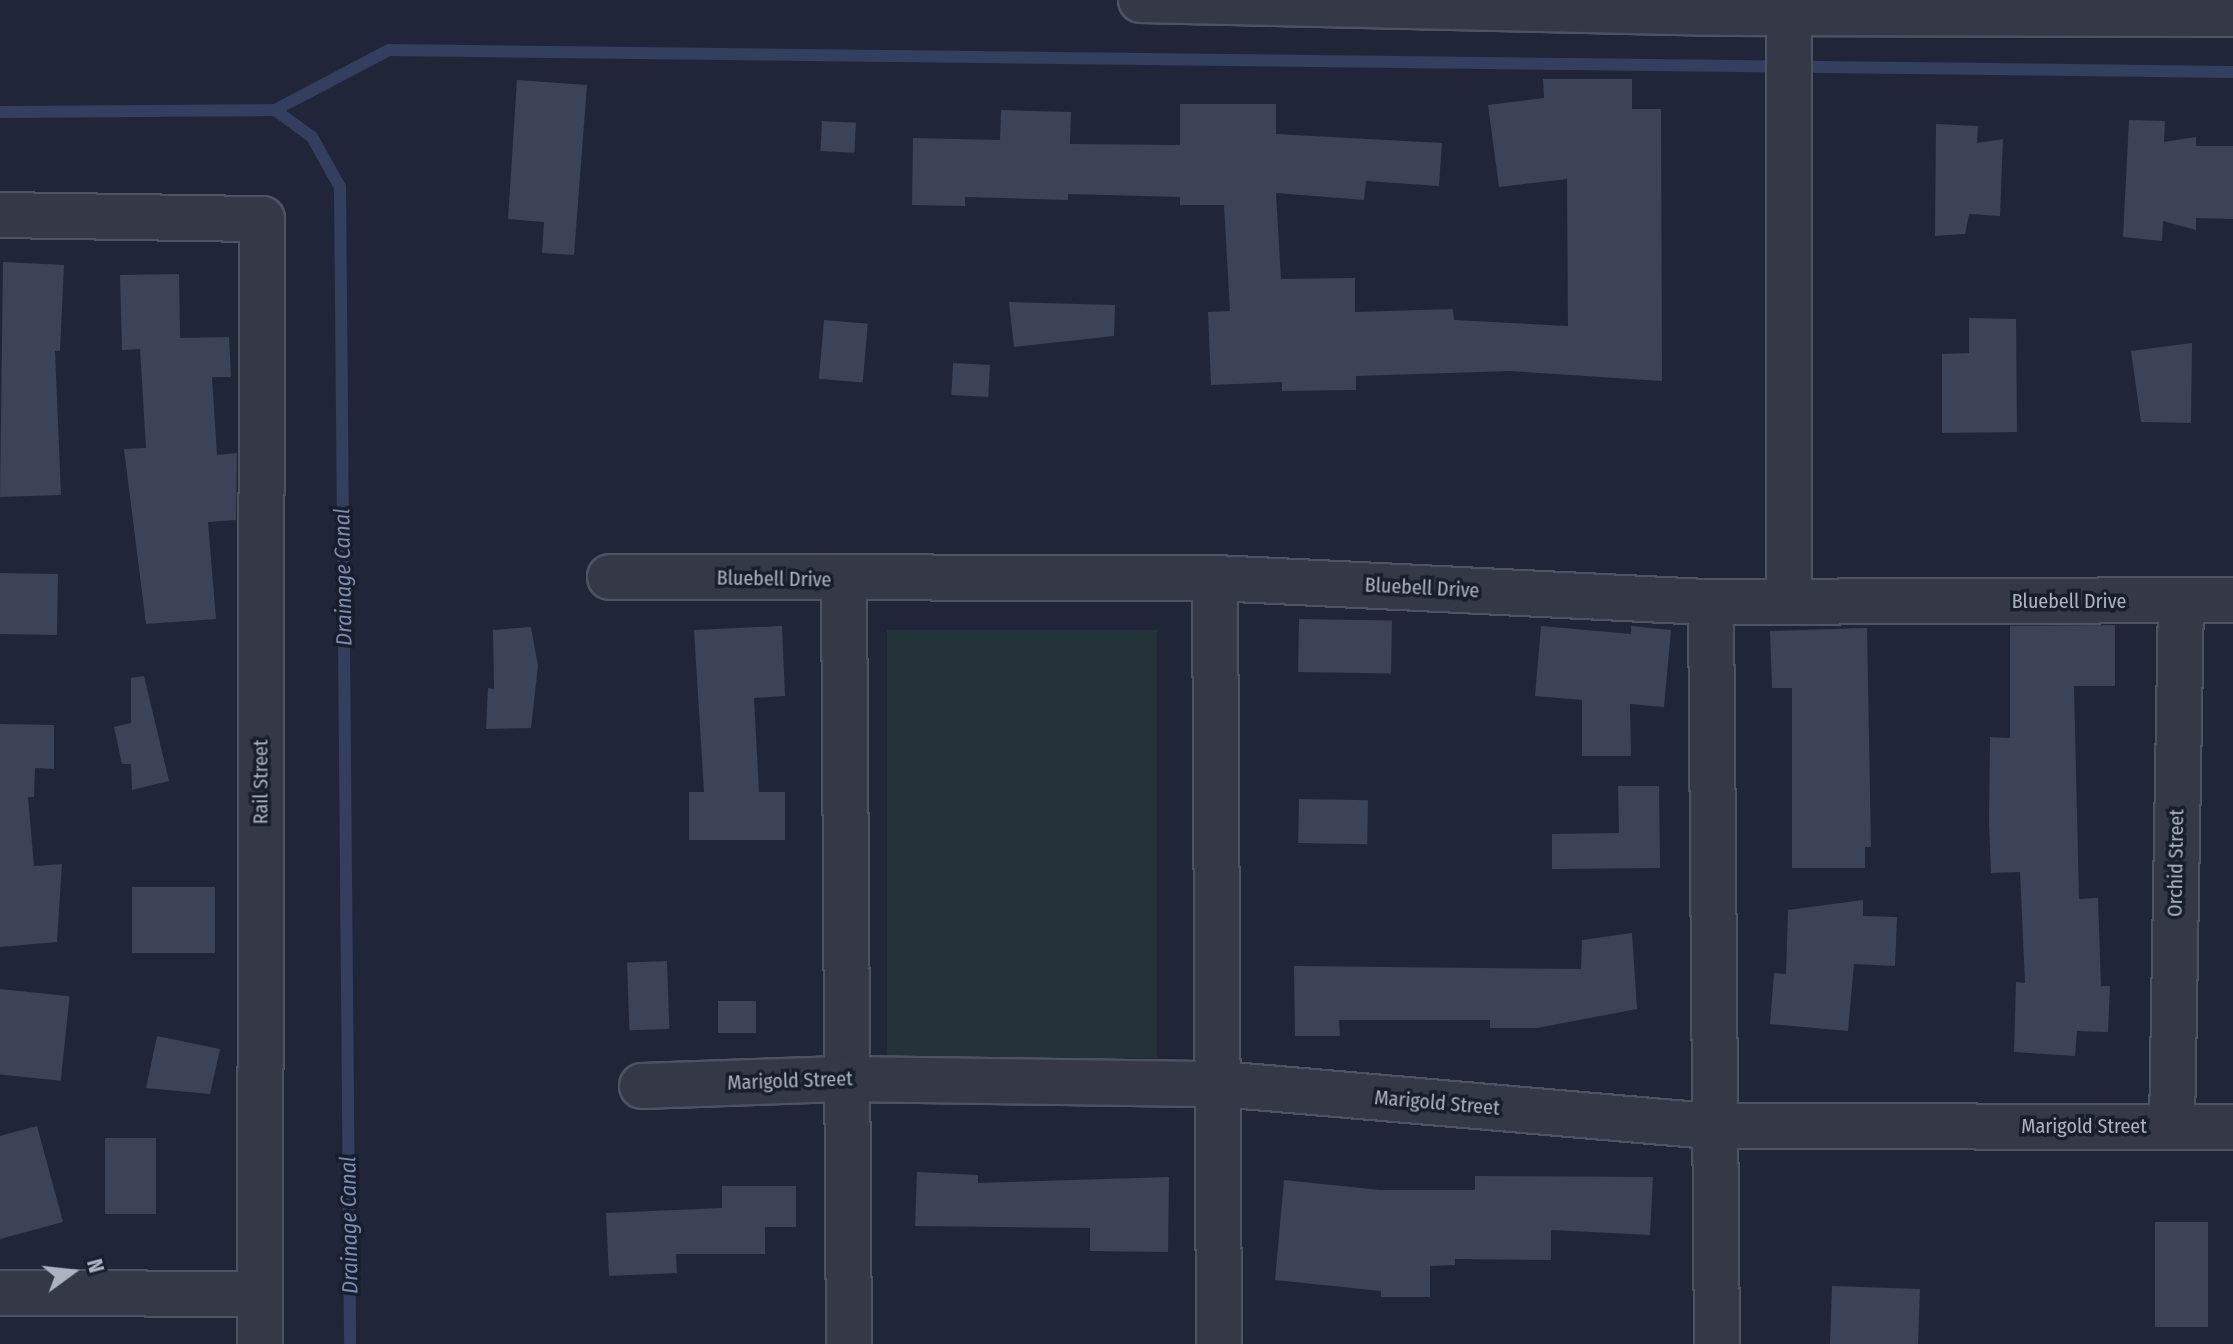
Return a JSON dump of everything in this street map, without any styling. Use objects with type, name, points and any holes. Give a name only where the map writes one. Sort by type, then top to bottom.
[{"type":"street","points":[[1141,0],[1724,6],[1789,13],[2233,14]]},
{"type":"street","points":[[1789,13],[1789,602]]},
{"type":"street","name":"Rail Street","points":[[0,215],[262,219],[260,1344]]},
{"type":"street","name":"Bluebell Drive","points":[[610,577],[844,580],[1215,578],[1711,602],[2233,600]]},
{"type":"street","points":[[1215,578],[1219,1344]]},
{"type":"street","points":[[844,580],[849,1344]]},
{"type":"street","name":"Orchid Street","points":[[2172,1126],[2181,601]]},
{"type":"street","points":[[1711,602],[1717,1344]]},
{"type":"street","name":"Marigold Street","points":[[642,1086],[847,1079],[1220,1084],[1714,1126],[2233,1127]]},
{"type":"street","points":[[0,1293],[259,1294]]},
{"type":"shaded area","points":[[887,630],[1157,630],[1157,1058],[887,1058]]},
{"type":"building","points":[[1543,79],[1632,79],[1632,109],[1661,109],[1662,381],[1510,371],[1356,376],[1356,390],[1282,391],[1282,382],[1211,385],[1208,312],[1230,311],[1224,205],[1180,205],[1180,197],[1068,194],[1068,200],[965,197],[965,206],[912,205],[913,138],[1000,140],[1001,110],[1071,112],[1070,144],[1180,145],[1180,104],[1276,104],[1276,134],[1442,143],[1439,186],[1366,181],[1364,200],[1276,193],[1281,279],[1355,278],[1355,312],[1453,309],[1454,320],[1568,326],[1567,179],[1499,187],[1488,105],[1544,98]]},
{"type":"building","points":[[517,80],[587,85],[574,255],[542,253],[544,222],[508,219]]},
{"type":"building","points":[[2129,120],[2165,121],[2164,142],[2196,137],[2196,146],[2233,146],[2233,219],[2196,218],[2196,230],[2163,221],[2162,241],[2123,237]]},
{"type":"building","points":[[822,121],[856,123],[854,153],[820,151]]},
{"type":"building","points":[[1936,124],[1978,126],[1977,143],[2003,139],[2000,216],[1969,214],[1965,234],[1935,236]]},
{"type":"building","points":[[3,262],[64,265],[60,351],[55,351],[61,495],[0,497]]},
{"type":"building","points":[[179,274],[180,338],[229,337],[231,377],[212,377],[217,455],[237,453],[236,520],[208,522],[216,619],[146,624],[124,449],[146,448],[140,349],[122,350],[120,275]]},
{"type":"building","points":[[1009,302],[1115,305],[1114,336],[1014,347]]},
{"type":"building","points":[[1969,318],[2016,319],[2017,432],[1942,433],[1942,354],[1969,353]]},
{"type":"building","points":[[824,320],[868,324],[863,383],[819,379]]},
{"type":"building","points":[[2192,343],[2191,423],[2141,422],[2131,351]]},
{"type":"building","points":[[953,363],[990,365],[988,397],[951,395]]},
{"type":"building","points":[[0,573],[58,574],[57,635],[0,634]]},
{"type":"building","points":[[1299,619],[1392,621],[1391,674],[1298,672]]},
{"type":"building","points":[[2115,625],[2115,686],[2074,686],[2079,899],[2098,898],[2101,986],[2110,986],[2108,1032],[2077,1031],[2075,1056],[2014,1052],[2016,982],[2025,983],[2020,872],[1991,873],[1989,823],[1990,737],[2010,738],[2010,626]]},
{"type":"building","points":[[782,626],[785,696],[754,698],[759,792],[785,792],[785,840],[689,840],[689,792],[704,792],[694,630]]},
{"type":"building","points":[[1541,626],[1631,634],[1631,626],[1671,630],[1664,707],[1630,704],[1631,756],[1582,756],[1582,700],[1535,696]]},
{"type":"building","points":[[531,627],[538,666],[531,728],[486,729],[488,688],[494,689],[493,630]]},
{"type":"building","points":[[1867,628],[1871,847],[1865,847],[1865,868],[1792,868],[1792,688],[1772,688],[1770,631]]},
{"type":"building","points":[[144,676],[169,781],[132,790],[131,764],[122,764],[114,727],[131,723],[131,678]]},
{"type":"building","points":[[0,724],[54,725],[54,769],[35,768],[34,797],[28,797],[34,866],[62,864],[57,942],[0,947]]},
{"type":"building","points":[[1618,786],[1659,786],[1660,868],[1552,869],[1552,834],[1619,833]]},
{"type":"building","points":[[1299,799],[1368,800],[1367,844],[1298,843]]},
{"type":"building","points":[[132,887],[215,887],[215,953],[132,953]]},
{"type":"building","points":[[1863,900],[1863,916],[1897,917],[1895,966],[1854,964],[1848,1031],[1770,1024],[1774,973],[1786,974],[1788,910]]},
{"type":"building","points":[[1632,933],[1637,1009],[1537,1028],[1490,1028],[1490,1020],[1339,1020],[1340,1036],[1295,1036],[1294,966],[1581,969],[1582,940]]},
{"type":"building","points":[[667,961],[669,1029],[629,1030],[627,962]]},
{"type":"building","points":[[0,989],[70,996],[61,1081],[0,1074]]},
{"type":"building","points":[[718,1001],[756,1001],[756,1033],[718,1033]]},
{"type":"building","points":[[157,1036],[220,1049],[210,1094],[146,1088]]},
{"type":"building","points":[[37,1126],[63,1222],[0,1239],[0,1136]]},
{"type":"building","points":[[105,1138],[156,1138],[156,1214],[105,1214]]},
{"type":"building","points":[[917,1172],[978,1175],[978,1183],[1169,1177],[1168,1252],[1090,1251],[1090,1228],[915,1226]]},
{"type":"building","points":[[1475,1176],[1653,1177],[1650,1235],[1551,1230],[1551,1260],[1455,1259],[1455,1265],[1430,1266],[1430,1297],[1381,1297],[1381,1291],[1275,1280],[1284,1180],[1380,1190],[1475,1190]]},
{"type":"building","points":[[722,1186],[796,1186],[796,1227],[765,1227],[765,1254],[676,1254],[677,1273],[609,1276],[606,1213],[722,1208]]},
{"type":"building","points":[[2155,1222],[2208,1222],[2208,1327],[2155,1327]]},
{"type":"building","points":[[1832,1286],[1920,1289],[1918,1344],[1830,1344]]},
{"type":"waterway","points":[[275,110],[389,50],[2233,72]]},
{"type":"waterway","name":"Drainage Canal","points":[[0,112],[275,110],[312,137],[340,187],[350,1344]]}]
